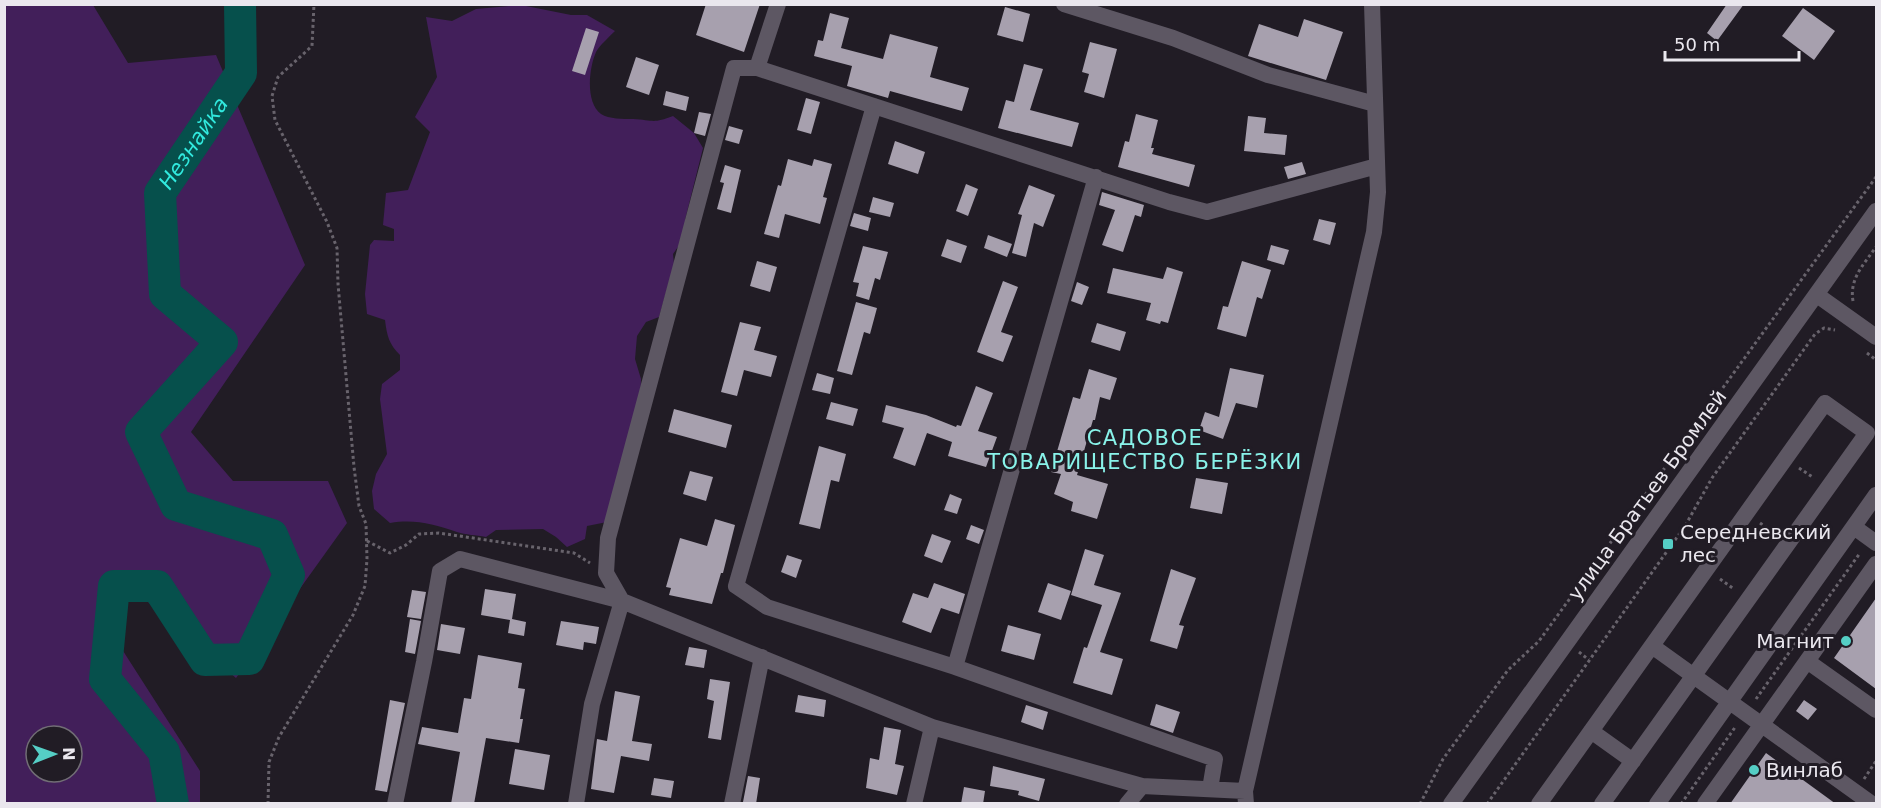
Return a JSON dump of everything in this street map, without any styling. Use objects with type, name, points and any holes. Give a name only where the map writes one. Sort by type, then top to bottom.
[{"type":"street","points":[[757,68],[778,4]]},
{"type":"street","points":[[1064,4],[1173,38],[1268,75],[1375,104]]},
{"type":"street","points":[[395,804],[440,571],[460,560],[622,601],[932,727],[1142,786],[1210,789],[1246,797],[1370,256],[1376,215],[1377,166],[1372,4]]},
{"type":"street","points":[[576,804],[591,704],[622,601],[606,573],[608,538],[734,68],[757,68],[1169,202],[1207,212],[1377,166]]},
{"type":"street","points":[[874,106],[736,586],[767,607],[955,667],[1215,759],[1210,789]]},
{"type":"street","points":[[955,667],[1096,177]]},
{"type":"street","name":"улица Братьев Бромлей","points":[[1451,804],[1876,211]]},
{"type":"street","points":[[1816,295],[1876,337]]},
{"type":"street","points":[[1539,804],[1825,403],[1867,433],[1602,804]]},
{"type":"street","points":[[1657,804],[1876,495]]},
{"type":"street","points":[[1854,527],[1873,540]]},
{"type":"street","points":[[1706,804],[1876,564]]},
{"type":"street","points":[[1652,646],[1872,804]]},
{"type":"street","points":[[732,804],[762,657]]},
{"type":"street","points":[[1808,661],[1876,710]]},
{"type":"street","points":[[914,804],[932,727]]},
{"type":"street","points":[[1591,731],[1633,761]]},
{"type":"street","points":[[1127,804],[1142,786]]},
{"type":"path","points":[[268,804],[269,762],[279,738],[353,615],[365,586],[366,524],[359,506],[354,467],[337,248],[327,222],[275,120],[272,96],[278,77],[312,46],[314,4]]},
{"type":"path","points":[[1420,804],[1443,759],[1508,670],[1539,641],[1876,177]]},
{"type":"path","points":[[1857,308],[1853,300],[1852,285],[1876,247]]},
{"type":"path","points":[[1487,804],[1685,526],[1712,478],[1815,334],[1824,328],[1834,330]]},
{"type":"path","points":[[366,540],[390,553],[406,545],[419,534],[439,533],[574,553],[606,573]]},
{"type":"path","points":[[1681,804],[1873,540]]},
{"type":"path","points":[[1855,791],[1876,761]]},
{"type":"shaded area","points":[[5,4],[93,5],[128,63],[216,55],[305,265],[191,432],[233,481],[328,481],[347,523],[236,678],[133,589],[109,629],[200,771],[200,803],[5,803]]},
{"type":"shaded area","points":[[521,5],[571,15],[587,15],[615,31],[596,52],[590,75],[592,101],[596,109],[604,116],[616,118],[657,121],[673,116],[694,133],[703,148],[685,220],[685,237],[673,254],[674,264],[659,317],[646,322],[637,336],[635,359],[641,379],[640,408],[612,521],[587,526],[585,539],[567,547],[543,529],[496,530],[486,537],[460,533],[424,523],[390,523],[374,509],[372,491],[376,474],[387,454],[380,399],[382,384],[400,370],[400,355],[389,339],[385,320],[367,314],[365,294],[370,245],[374,240],[394,241],[394,229],[383,225],[386,193],[408,190],[430,132],[415,117],[437,77],[426,17],[452,21],[476,9]]},
{"type":"building","points":[[706,4],[760,4],[744,52],[696,35]]},
{"type":"building","points":[[1727,4],[1744,4],[1717,41],[1707,33]]},
{"type":"building","points":[[1005,7],[1030,14],[1023,42],[997,35]]},
{"type":"building","points":[[1803,8],[1835,31],[1814,60],[1782,36]]},
{"type":"building","points":[[830,13],[849,18],[841,48],[883,59],[890,34],[938,47],[930,77],[969,88],[962,111],[890,91],[888,98],[847,86],[852,66],[814,56],[818,40],[823,41]]},
{"type":"building","points":[[1304,19],[1343,32],[1326,80],[1248,56],[1259,24],[1298,37]]},
{"type":"building","points":[[586,28],[599,32],[585,75],[572,71]]},
{"type":"building","points":[[1090,42],[1117,49],[1104,98],[1084,92],[1089,74],[1082,72]]},
{"type":"building","points":[[636,57],[659,65],[649,95],[626,87]]},
{"type":"building","points":[[1024,64],[1043,69],[1030,110],[1079,123],[1072,147],[998,128],[1006,100],[1014,102]]},
{"type":"building","points":[[666,91],[689,97],[686,111],[663,105]]},
{"type":"building","points":[[806,98],[820,102],[811,134],[797,130]]},
{"type":"building","points":[[699,112],[711,114],[705,136],[694,133]]},
{"type":"building","points":[[1136,114],[1158,120],[1151,148],[1154,148],[1152,154],[1195,165],[1189,187],[1118,167],[1125,141],[1129,142]]},
{"type":"building","points":[[1248,116],[1266,118],[1264,133],[1287,135],[1285,155],[1244,151]]},
{"type":"building","points":[[729,126],[743,130],[739,144],[725,140]]},
{"type":"building","points":[[895,141],[925,152],[918,174],[888,164]]},
{"type":"building","points":[[788,159],[812,166],[814,159],[832,164],[823,197],[827,198],[820,224],[785,214],[779,238],[764,234]]},
{"type":"building","points":[[1302,162],[1306,174],[1288,179],[1284,167]]},
{"type":"building","points":[[725,165],[741,170],[731,213],[717,209],[724,183],[720,182]]},
{"type":"building","points":[[966,184],[978,189],[968,216],[956,211]]},
{"type":"building","points":[[1029,185],[1055,195],[1043,227],[1034,223],[1026,257],[1012,253],[1022,215],[1018,214]]},
{"type":"building","points":[[1102,192],[1144,205],[1141,217],[1135,215],[1123,252],[1102,245],[1115,210],[1099,205]]},
{"type":"building","points":[[873,197],[894,203],[890,217],[869,212]]},
{"type":"building","points":[[854,213],[871,218],[868,231],[850,226]]},
{"type":"building","points":[[1319,219],[1336,223],[1330,245],[1313,240]]},
{"type":"building","points":[[988,235],[1012,244],[1007,257],[984,248]]},
{"type":"building","points":[[947,239],[967,246],[961,263],[941,256]]},
{"type":"building","points":[[1271,245],[1289,250],[1284,265],[1267,260]]},
{"type":"building","points":[[863,246],[888,252],[880,280],[875,278],[869,300],[856,296],[859,283],[853,282]]},
{"type":"building","points":[[757,261],[777,267],[770,292],[750,286]]},
{"type":"building","points":[[1242,261],[1271,270],[1262,299],[1257,297],[1246,337],[1217,329],[1223,306],[1228,307]]},
{"type":"building","points":[[1167,267],[1183,272],[1168,323],[1161,321],[1160,324],[1146,320],[1151,303],[1107,293],[1113,268],[1163,279]]},
{"type":"building","points":[[1003,281],[1018,287],[1001,332],[1013,336],[1003,362],[977,352]]},
{"type":"building","points":[[1077,282],[1089,287],[1082,305],[1071,301]]},
{"type":"building","points":[[856,302],[877,308],[870,334],[864,332],[852,375],[837,371]]},
{"type":"building","points":[[740,322],[761,327],[754,350],[777,356],[771,377],[744,370],[737,396],[721,392]]},
{"type":"building","points":[[1097,323],[1126,332],[1120,351],[1091,342]]},
{"type":"building","points":[[1230,368],[1264,375],[1257,408],[1236,403],[1223,439],[1199,430],[1205,412],[1219,417]]},
{"type":"building","points":[[1089,369],[1117,378],[1110,400],[1100,397],[1077,475],[1108,484],[1097,519],[1071,511],[1073,502],[1054,494],[1061,474],[1051,472],[1073,397],[1080,399]]},
{"type":"building","points":[[817,373],[834,378],[830,394],[812,390]]},
{"type":"building","points":[[976,386],[993,393],[978,431],[997,437],[986,467],[948,456],[952,442],[927,433],[915,466],[893,458],[904,428],[882,422],[886,405],[926,415],[956,427],[961,426]]},
{"type":"building","points":[[831,402],[858,409],[853,426],[826,419]]},
{"type":"building","points":[[674,409],[732,425],[726,448],[668,432]]},
{"type":"building","points":[[819,446],[846,454],[839,482],[831,480],[820,529],[799,524]]},
{"type":"building","points":[[690,471],[713,477],[706,501],[683,494]]},
{"type":"building","points":[[1196,478],[1228,483],[1222,514],[1190,508]]},
{"type":"building","points":[[950,494],[962,499],[957,514],[944,510]]},
{"type":"building","points":[[715,519],[735,525],[723,573],[721,573],[712,604],[669,595],[671,588],[666,587],[680,538],[707,546]]},
{"type":"building","points":[[971,525],[984,530],[979,544],[966,539]]},
{"type":"building","points":[[932,534],[951,541],[942,563],[924,556]]},
{"type":"building","points":[[1085,549],[1104,555],[1094,585],[1121,593],[1100,652],[1123,659],[1112,695],[1073,683],[1084,647],[1087,648],[1102,605],[1071,595]]},
{"type":"building","points":[[787,555],[802,560],[796,578],[781,572]]},
{"type":"building","points":[[1171,569],[1196,578],[1179,625],[1184,626],[1177,649],[1150,641]]},
{"type":"building","points":[[934,583],[965,594],[959,614],[941,608],[931,633],[902,622],[913,593],[928,598]]},
{"type":"building","points":[[1048,583],[1071,591],[1061,620],[1038,612]]},
{"type":"building","points":[[485,589],[516,594],[512,619],[526,622],[524,636],[508,633],[510,620],[481,615]]},
{"type":"building","points":[[412,590],[426,592],[421,619],[407,617]]},
{"type":"building","points":[[1876,598],[1876,689],[1834,658]]},
{"type":"building","points":[[410,619],[421,621],[415,654],[405,652]]},
{"type":"building","points":[[561,621],[599,627],[596,644],[584,642],[583,650],[556,645]]},
{"type":"building","points":[[441,624],[465,628],[460,654],[437,650]]},
{"type":"building","points":[[1008,625],[1041,634],[1034,660],[1001,651]]},
{"type":"building","points":[[689,647],[707,650],[704,668],[685,665]]},
{"type":"building","points":[[478,655],[522,663],[518,688],[525,689],[519,743],[486,738],[474,804],[451,804],[460,752],[418,744],[422,727],[458,733],[464,698],[471,699]]},
{"type":"building","points":[[710,679],[730,682],[721,740],[708,738],[714,701],[707,699]]},
{"type":"building","points":[[615,691],[640,696],[632,741],[652,744],[649,761],[621,756],[614,793],[591,789],[597,739],[607,741]]},
{"type":"building","points":[[798,695],[826,700],[824,717],[795,712]]},
{"type":"building","points":[[390,700],[405,703],[387,792],[375,790]]},
{"type":"building","points":[[1804,700],[1817,709],[1808,720],[1796,711]]},
{"type":"building","points":[[1156,704],[1180,712],[1173,733],[1150,725]]},
{"type":"building","points":[[1026,705],[1048,712],[1043,730],[1021,722]]},
{"type":"building","points":[[884,727],[901,730],[895,764],[904,766],[897,795],[866,788],[870,758],[879,760]]},
{"type":"building","points":[[515,749],[550,755],[544,790],[509,784]]},
{"type":"building","points":[[1766,753],[1803,780],[1836,804],[1730,804]]},
{"type":"building","points":[[993,766],[1045,779],[1039,801],[1018,795],[1019,791],[990,786]]},
{"type":"building","points":[[748,776],[760,778],[756,804],[743,802]]},
{"type":"building","points":[[654,778],[674,781],[671,798],[651,795]]},
{"type":"building","points":[[964,787],[985,791],[983,804],[961,804]]},
{"type":"waterway","name":"Незнайка","points":[[173,804],[164,752],[105,679],[114,586],[157,586],[205,660],[249,659],[289,575],[272,535],[176,505],[141,432],[222,342],[165,294],[160,193],[241,73],[240,4]]},
{"type":"place","name":"Середневский лес","points":[[1668,544]]},
{"type":"place","name":"Магнит","points":[[1846,641]]},
{"type":"place","name":"Винлаб","points":[[1754,770]]},
{"type":"district","name":"САДОВОЕ ТОВАРИЩЕСТВО БЕРЁЗКИ","points":[[1145,450]]}]
